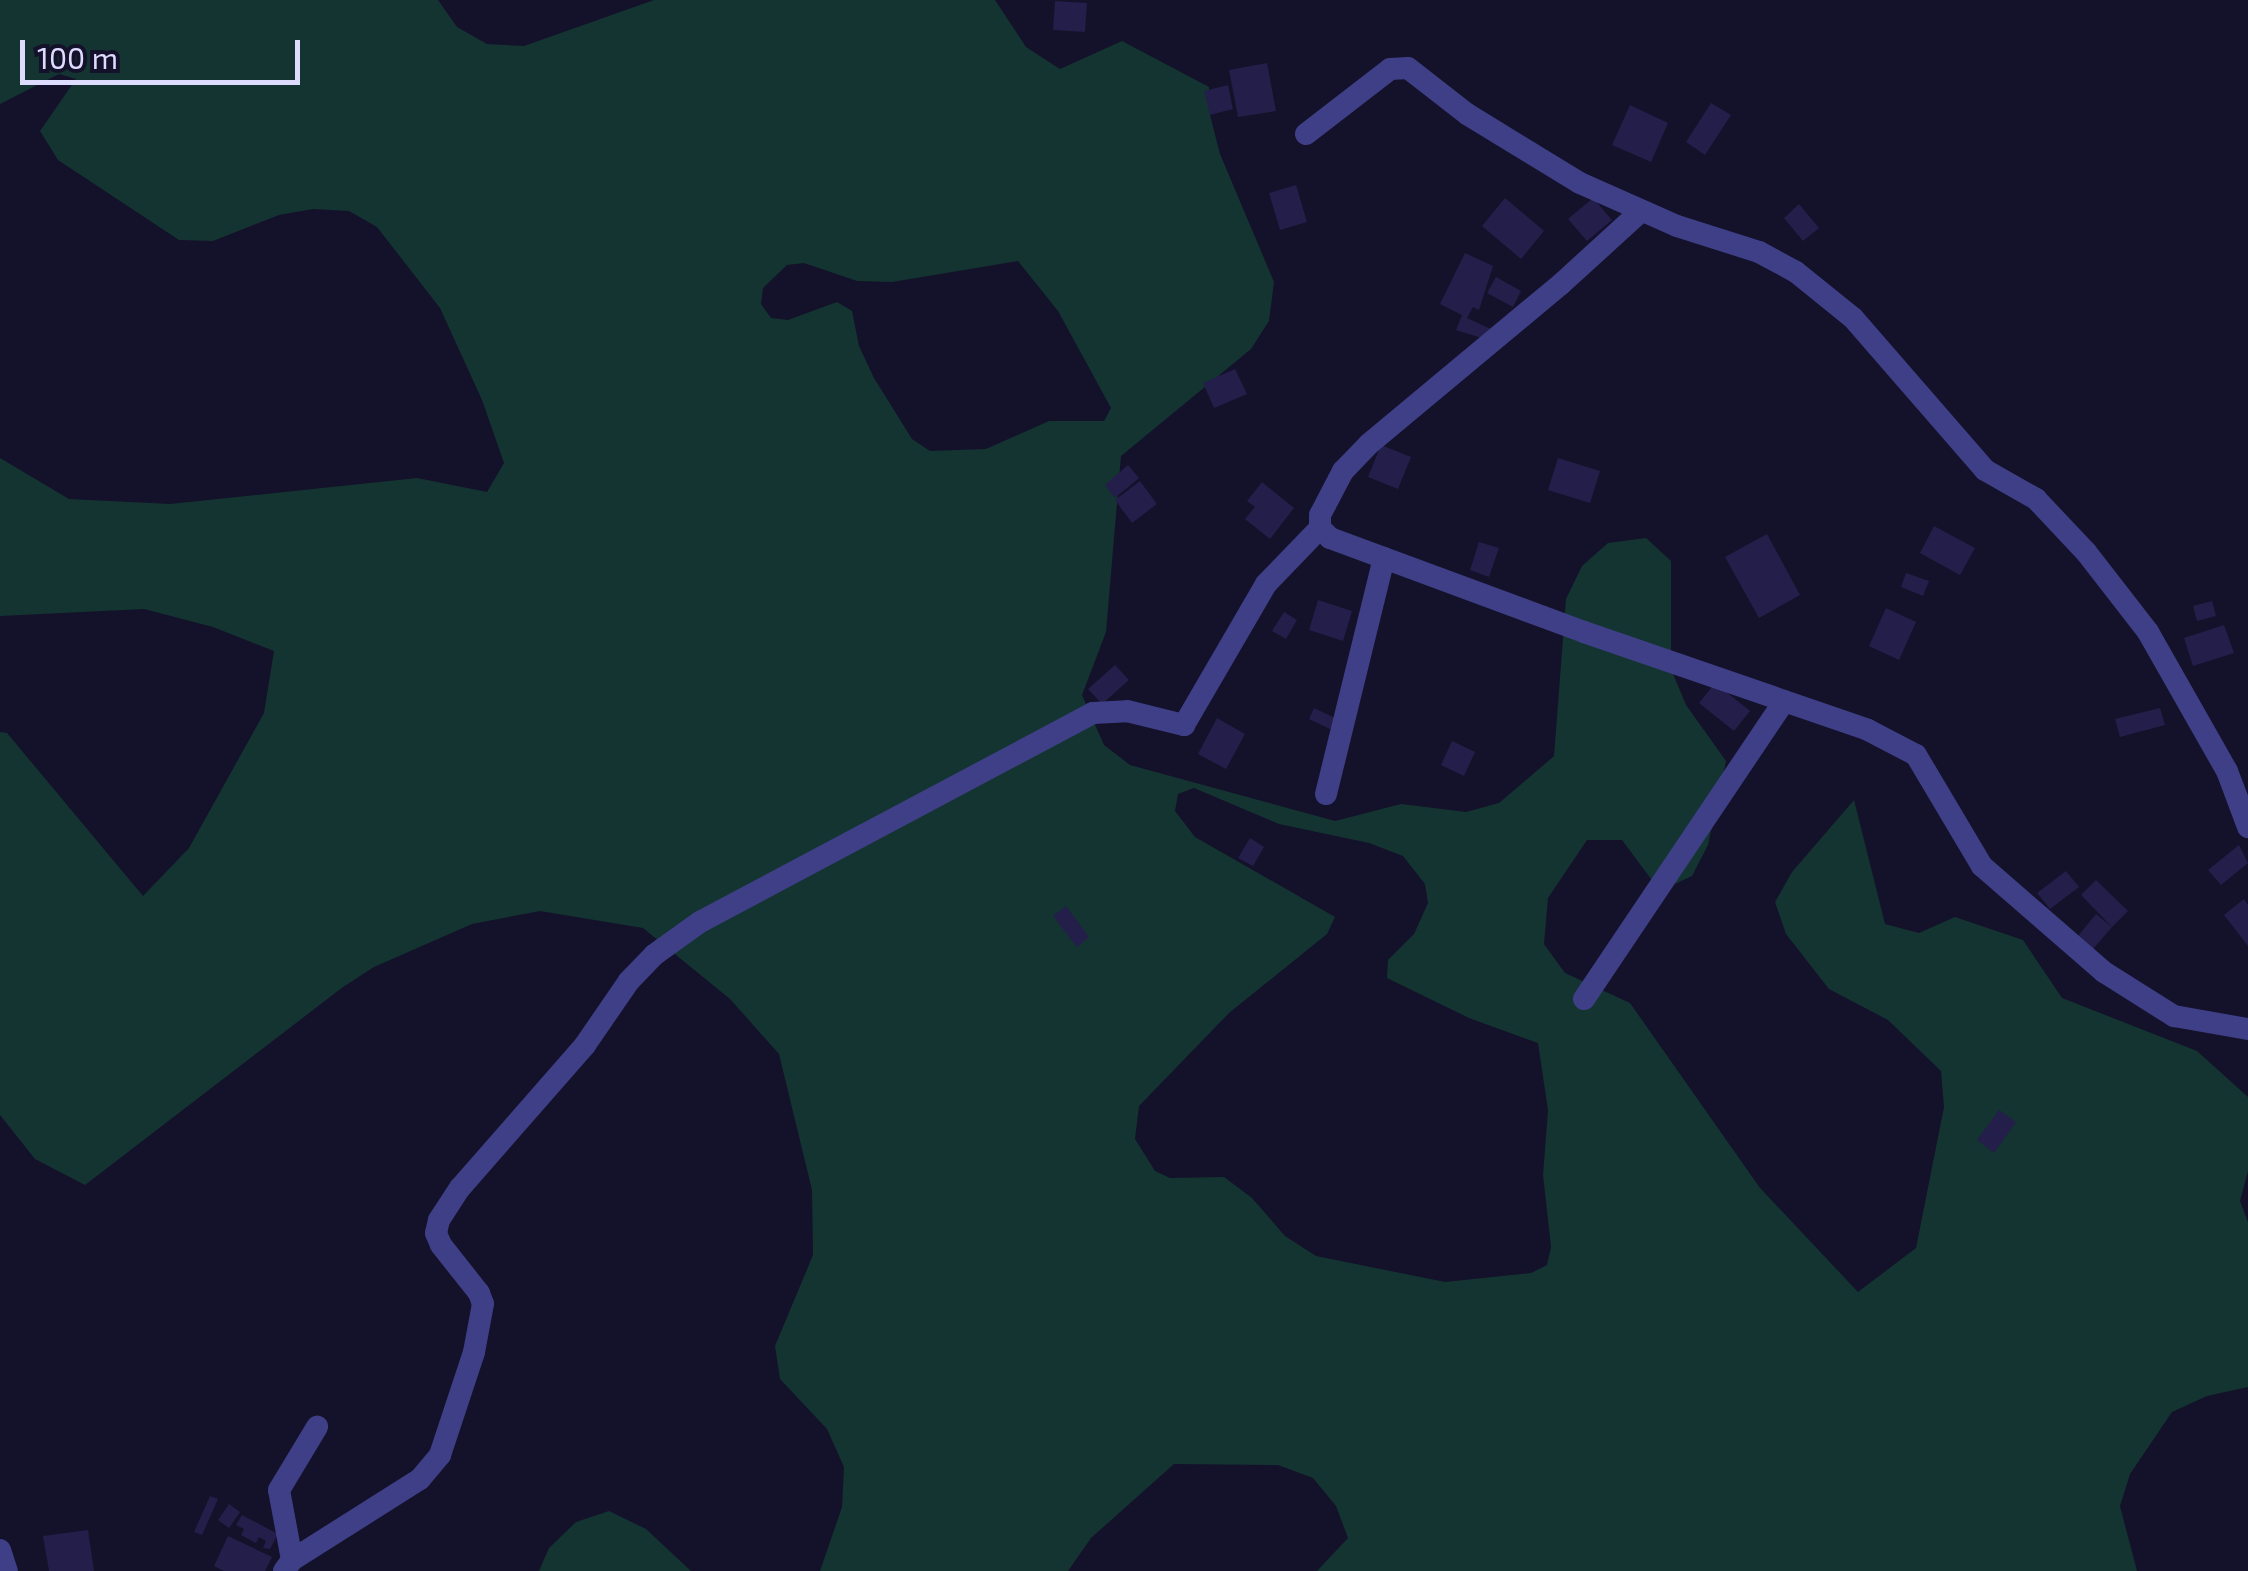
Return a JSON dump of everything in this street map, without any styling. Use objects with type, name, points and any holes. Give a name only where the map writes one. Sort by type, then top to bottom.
[{"type":"street","points":[[1306,134],[1398,66],[1564,173],[1640,211],[1759,252],[1796,272],[1853,318],[1985,470],[2036,499],[2086,552],[2148,632],[2227,771],[2248,827]]},
{"type":"street","points":[[316,1427],[279,1490],[288,1565],[420,1479],[440,1455],[474,1352],[483,1304],[479,1292],[442,1246],[436,1233],[439,1220],[460,1188],[585,1046],[630,980],[654,955],[717,912],[1093,713],[1127,711],[1184,725],[1266,584],[1320,528],[1320,515],[1343,471],[1368,444],[1560,285],[1640,211]]},
{"type":"street","points":[[1320,528],[1330,538],[1868,730],[1916,754],[1982,866],[2104,972],[2174,1016],[2248,1029]]},
{"type":"street","points":[[1326,794],[1384,558]]},
{"type":"street","points":[[1584,998],[1784,701]]},
{"type":"street","points":[[0,1550],[7,1571]]},
{"type":"green space","points":[[0,0],[438,0],[457,27],[487,44],[524,46],[654,0],[995,0],[1026,47],[1060,69],[1122,41],[1209,87],[1210,115],[1220,154],[1274,282],[1269,321],[1251,349],[1121,456],[1106,632],[1082,695],[1104,745],[1130,765],[1335,821],[1401,804],[1466,812],[1499,803],[1554,756],[1566,599],[1582,566],[1608,543],[1646,538],[1671,561],[1671,669],[1686,705],[1726,761],[1708,845],[1692,876],[1660,891],[1622,840],[1587,840],[1548,898],[1544,944],[1565,973],[1630,1003],[1760,1188],[1858,1292],[1916,1248],[1944,1107],[1941,1071],[1888,1020],[1829,989],[1786,934],[1775,902],[1792,872],[1854,800],[1885,924],[1919,933],[1955,917],[2023,940],[2062,998],[2197,1051],[2248,1097],[2248,1171],[2240,1201],[2248,1222],[2248,1387],[2207,1396],[2172,1412],[2130,1474],[2120,1506],[2137,1571],[1317,1571],[1348,1538],[1336,1506],[1313,1478],[1278,1465],[1174,1464],[1091,1538],[1068,1571],[820,1571],[842,1507],[844,1467],[827,1429],[780,1379],[775,1346],[813,1255],[812,1190],[779,1054],[730,999],[643,928],[540,911],[472,924],[374,967],[343,987],[85,1185],[35,1159],[0,1115],[0,732],[7,733],[143,896],[189,848],[264,713],[274,651],[213,627],[144,609],[0,616],[0,458],[69,499],[170,504],[417,478],[487,492],[504,463],[482,400],[440,308],[377,227],[349,211],[313,209],[279,215],[213,241],[179,240],[58,160],[40,131],[76,79],[59,74],[0,104]],"holes":[[[1018,261],[1058,311],[1111,408],[1104,421],[1049,421],[986,449],[930,451],[912,439],[874,378],[859,346],[852,311],[837,302],[788,320],[771,318],[761,304],[763,288],[787,265],[804,263],[857,281],[892,282]],[[1194,788],[1279,824],[1369,843],[1403,856],[1425,884],[1428,903],[1414,934],[1388,960],[1387,978],[1469,1018],[1538,1043],[1548,1110],[1543,1175],[1551,1247],[1547,1265],[1531,1273],[1445,1282],[1316,1256],[1285,1236],[1252,1198],[1224,1177],[1170,1178],[1155,1171],[1135,1139],[1139,1106],[1229,1013],[1327,934],[1335,917],[1195,837],[1175,811],[1178,794]]]},
{"type":"green space","points":[[609,1511],[646,1529],[691,1571],[539,1571],[549,1548],[576,1522]]},
{"type":"building","points":[[1055,1],[1087,3],[1085,32],[1053,30]]},
{"type":"building","points":[[1267,63],[1276,111],[1238,117],[1229,70]]},
{"type":"building","points":[[1228,85],[1233,109],[1210,115],[1204,91]]},
{"type":"building","points":[[1711,103],[1731,115],[1705,155],[1686,142]]},
{"type":"building","points":[[1630,105],[1668,123],[1651,162],[1612,145]]},
{"type":"building","points":[[1296,185],[1307,222],[1280,230],[1269,193]]},
{"type":"building","points":[[1505,198],[1544,231],[1521,259],[1482,226]]},
{"type":"building","points":[[1593,198],[1612,220],[1587,241],[1568,219]]},
{"type":"building","points":[[1799,204],[1819,228],[1803,241],[1784,218]]},
{"type":"building","points":[[1465,253],[1493,266],[1479,310],[1473,307],[1467,318],[1493,330],[1488,340],[1456,330],[1462,315],[1440,304]]},
{"type":"building","points":[[1496,277],[1521,291],[1513,307],[1487,293]]},
{"type":"building","points":[[1235,369],[1247,394],[1214,408],[1203,383]]},
{"type":"building","points":[[1381,445],[1411,457],[1398,489],[1368,477]]},
{"type":"building","points":[[1558,458],[1600,471],[1590,503],[1548,490]]},
{"type":"building","points":[[1128,465],[1139,478],[1115,498],[1105,485]]},
{"type":"building","points":[[1140,481],[1157,504],[1132,523],[1115,500]]},
{"type":"building","points":[[1262,482],[1294,508],[1270,539],[1245,519],[1255,507],[1247,501]]},
{"type":"building","points":[[1934,526],[1975,548],[1960,575],[1920,553]]},
{"type":"building","points":[[1767,534],[1800,595],[1759,618],[1725,557]]},
{"type":"building","points":[[1479,542],[1499,548],[1489,577],[1470,570]]},
{"type":"building","points":[[1906,573],[1929,581],[1923,596],[1901,587]]},
{"type":"building","points":[[1318,600],[1352,611],[1343,641],[1309,630]]},
{"type":"building","points":[[2212,601],[2216,616],[2197,621],[2193,606]]},
{"type":"building","points":[[1886,608],[1916,622],[1899,660],[1869,646]]},
{"type":"building","points":[[1284,612],[1297,620],[1286,639],[1272,631]]},
{"type":"building","points":[[2224,625],[2234,653],[2193,666],[2184,638]]},
{"type":"building","points":[[1115,665],[1129,680],[1102,704],[1088,689]]},
{"type":"building","points":[[1715,683],[1750,711],[1734,731],[1699,703]]},
{"type":"building","points":[[1314,708],[1337,719],[1332,730],[1309,719]]},
{"type":"building","points":[[2160,708],[2165,725],[2120,737],[2115,719]]},
{"type":"building","points":[[1217,718],[1245,734],[1226,769],[1198,754]]},
{"type":"building","points":[[1452,741],[1475,752],[1464,776],[1441,765]]},
{"type":"building","points":[[1250,838],[1264,847],[1253,866],[1238,858]]},
{"type":"building","points":[[2239,845],[2248,863],[2221,885],[2208,870]]},
{"type":"building","points":[[2066,871],[2079,887],[2050,909],[2037,893]]},
{"type":"building","points":[[2096,880],[2128,911],[2112,927],[2081,895]]},
{"type":"building","points":[[2244,899],[2248,905],[2248,946],[2224,915]]},
{"type":"building","points":[[1066,906],[1089,937],[1077,947],[1053,916]]},
{"type":"building","points":[[2096,914],[2112,927],[2093,949],[2078,936]]},
{"type":"building","points":[[1999,1110],[2016,1122],[1994,1153],[1977,1140]]},
{"type":"building","points":[[210,1496],[218,1499],[202,1535],[194,1532]]},
{"type":"building","points":[[229,1504],[240,1512],[229,1528],[218,1520]]},
{"type":"building","points":[[242,1515],[278,1534],[270,1549],[263,1548],[266,1541],[259,1537],[256,1543],[241,1535],[244,1529],[236,1525]]},
{"type":"building","points":[[88,1530],[94,1571],[49,1571],[43,1536]]},
{"type":"building","points":[[228,1536],[272,1557],[265,1571],[224,1571],[214,1566]]}]
